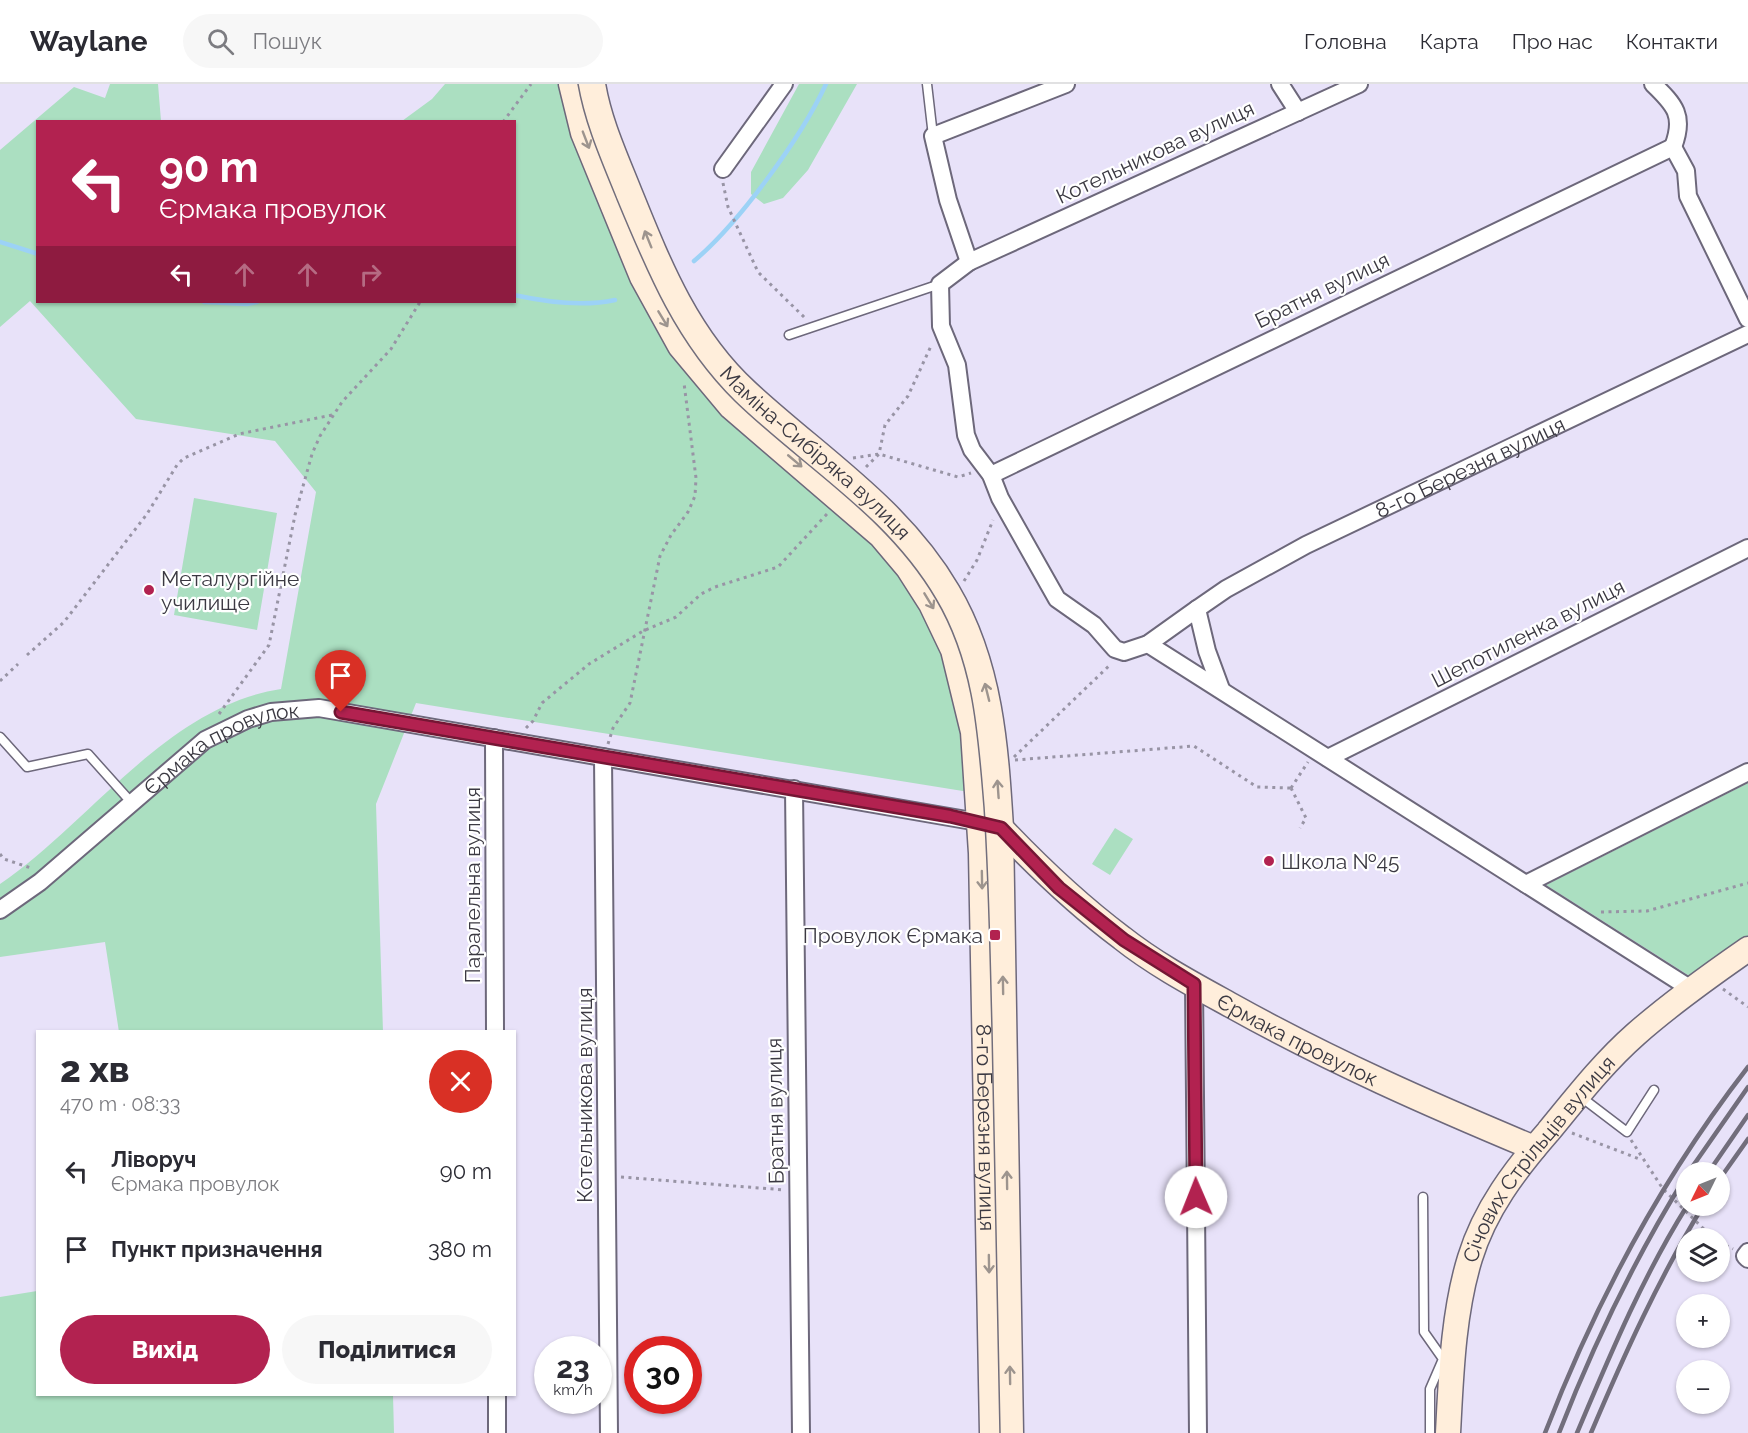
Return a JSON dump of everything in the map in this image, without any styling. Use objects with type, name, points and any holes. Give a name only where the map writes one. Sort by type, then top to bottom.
[{"type":"main road","name":"Маміна-Сибіряка вулиця","points":[[571,84],[583,133],[642,277],[680,346],[731,407],[881,536],[908,568],[931,604],[954,650],[973,732],[990,825]]},
{"type":"main road","name":"Маміна-Сибіряка вулиця","points":[[593,84],[603,127],[660,268],[676,302],[697,335],[746,392],[852,481],[896,522],[925,556],[949,594],[973,643],[988,695],[996,749],[990,825]]},
{"type":"main road","name":"Єрмака провулок","points":[[990,825],[1059,888],[1124,940],[1194,984],[1304,1045],[1417,1100],[1534,1148]]},
{"type":"main road","name":"8-го Березня вулиця","points":[[990,825],[992,1433]]},
{"type":"main road","name":"8-го Березня вулиця","points":[[990,825],[1011,1433]]},
{"type":"main road","name":"Січових Стрільців вулиця","points":[[1448,1433],[1449,1359],[1460,1300],[1470,1258],[1486,1217],[1508,1179],[1578,1095],[1635,1036],[1691,989],[1748,949]]},
{"type":"street","points":[[723,169],[784,84]]},
{"type":"street","points":[[969,262],[948,200],[933,136],[1066,84]]},
{"type":"street","points":[[1280,84],[1298,112]]},
{"type":"street","name":"Котельникова вулиця","points":[[940,284],[969,262],[1359,84]]},
{"type":"street","points":[[1653,84],[1670,100],[1678,115],[1679,132],[1673,147],[1686,171],[1688,196],[1748,319]]},
{"type":"street","name":"Братня вулиця","points":[[991,474],[1673,147]]},
{"type":"street","points":[[940,284],[941,326],[957,365],[966,435],[972,450],[991,474],[1000,498],[1057,599],[1094,626],[1115,649],[1124,652]]},
{"type":"street","name":"8-го Березня вулиця","points":[[1124,652],[1148,644],[1226,589],[1306,545],[1748,334]]},
{"type":"street","name":"Шепотиленка вулиця","points":[[1322,754],[1748,548]]},
{"type":"street","points":[[1197,609],[1221,689]]},
{"type":"street","points":[[1148,644],[1691,989]]},
{"type":"street","name":"Єрмака провулок","points":[[0,910],[40,882],[205,740],[248,719],[271,712],[319,708],[512,741],[606,749],[794,789],[990,825]]},
{"type":"street","name":"Паралельна вулиця","points":[[494,738],[495,1030]]},
{"type":"street","name":"Котельникова вулиця","points":[[606,749],[609,1433]]},
{"type":"street","points":[[1526,884],[1748,772]]},
{"type":"street","name":"Братня вулиця","points":[[794,789],[801,1433]]},
{"type":"street","points":[[1194,984],[1198,1433]]},
{"type":"street","points":[[497,1396],[497,1433]]},
{"type":"lane","points":[[927,84],[933,136]]},
{"type":"lane","points":[[789,335],[940,284]]},
{"type":"lane","points":[[0,737],[27,767],[88,754],[131,802]]},
{"type":"lane","points":[[1578,1095],[1627,1132],[1654,1090]]},
{"type":"lane","points":[[1423,1197],[1424,1332],[1449,1359],[1430,1389],[1430,1433]]},
{"type":"path","points":[[504,120],[531,84]]},
{"type":"path","points":[[723,169],[723,188],[728,207],[758,272],[814,327]]},
{"type":"path","points":[[219,714],[269,645],[303,483],[312,454],[332,415],[391,350],[419,303]]},
{"type":"path","points":[[941,326],[908,396],[885,425],[879,454],[958,477],[973,472],[991,474]]},
{"type":"path","points":[[606,749],[613,728],[630,703],[660,556],[671,535],[688,512],[695,496],[696,478],[684,379]]},
{"type":"path","points":[[27,655],[64,622],[147,513],[177,465],[184,458],[239,434],[332,415]]},
{"type":"path","points":[[959,588],[977,560],[1000,498]]},
{"type":"path","points":[[512,741],[533,721],[542,703],[589,664],[643,631],[676,617],[701,594],[715,586],[778,567],[840,499]]},
{"type":"path","points":[[1124,652],[1010,760],[1194,746],[1257,787],[1291,788],[1322,754]]},
{"type":"path","points":[[0,681],[18,664]]},
{"type":"path","points":[[211,718],[227,710]]},
{"type":"path","points":[[526,728],[537,730]]},
{"type":"path","points":[[606,749],[620,744]]},
{"type":"path","points":[[1291,788],[1306,818],[1300,828]]},
{"type":"path","points":[[0,855],[4,860],[31,868]]},
{"type":"path","points":[[23,875],[39,862]]},
{"type":"path","points":[[1570,912],[1647,911],[1748,883]]},
{"type":"path","points":[[1731,994],[1748,1007]]},
{"type":"path","points":[[1552,1126],[1598,1141],[1643,1161]]},
{"type":"path","points":[[1627,1132],[1643,1161],[1663,1189],[1703,1228]]},
{"type":"path","points":[[607,1176],[798,1191]]},
{"type":"green space","points":[[110,84],[158,84],[161,120],[36,120],[36,303],[516,303],[516,120],[403,120],[432,99],[445,84],[565,84],[636,279],[845,511],[926,607],[961,701],[969,792],[416,703],[376,804],[383,1030],[119,1030],[105,942],[0,957],[0,884],[34,859],[166,742],[202,718],[240,700],[281,689],[316,492],[275,441],[136,419],[30,301],[0,327],[0,150],[74,87],[105,98]]},
{"type":"green space","points":[[799,84],[857,84],[808,170],[783,198],[764,204],[751,194],[751,172]]},
{"type":"green space","points":[[194,498],[277,513],[257,630],[174,615]]},
{"type":"green space","points":[[1748,783],[1748,938],[1691,977],[1546,885]]},
{"type":"green space","points":[[1115,828],[1133,839],[1110,875],[1092,864]]},
{"type":"green space","points":[[36,1291],[36,1396],[393,1396],[394,1433],[0,1433],[0,1297]]},
{"type":"waterway","points":[[694,261],[730,225],[768,178],[801,129],[826,84]]},
{"type":"waterway","points":[[0,242],[36,253]]},
{"type":"waterway","points":[[516,295],[564,303],[615,300]]},
{"type":"waterway","points":[[226,303],[252,303]]},
{"type":"tram line","points":[[578,84],[594,142],[639,252],[665,305],[696,355],[735,401],[843,493],[893,542],[916,569],[936,599],[959,648],[976,726],[986,835],[1000,1433]]},
{"type":"railway","points":[[1545,1433],[1586,1336],[1633,1242],[1687,1153],[1716,1109],[1748,1067]]},
{"type":"railway","points":[[1696,1162],[1748,1087]]},
{"type":"railway","points":[[1716,1162],[1748,1115]]},
{"type":"railway","points":[[1730,1164],[1748,1139]]},
{"type":"railway","points":[[1559,1433],[1586,1366],[1616,1302],[1676,1192]]},
{"type":"railway","points":[[1577,1433],[1641,1289],[1681,1216]]},
{"type":"railway","points":[[1591,1433],[1643,1317],[1697,1216]]},
{"type":"place","name":"Металургійне училище","points":[[149,590]]},
{"type":"place","name":"Школа №45","points":[[1269,861]]},
{"type":"place","name":"Провулок Єрмака","points":[[995,935]]},
{"type":"route","points":[[341,712],[950,816],[1001,828],[1059,888],[1124,940],[1194,984],[1196,1197]]}]
